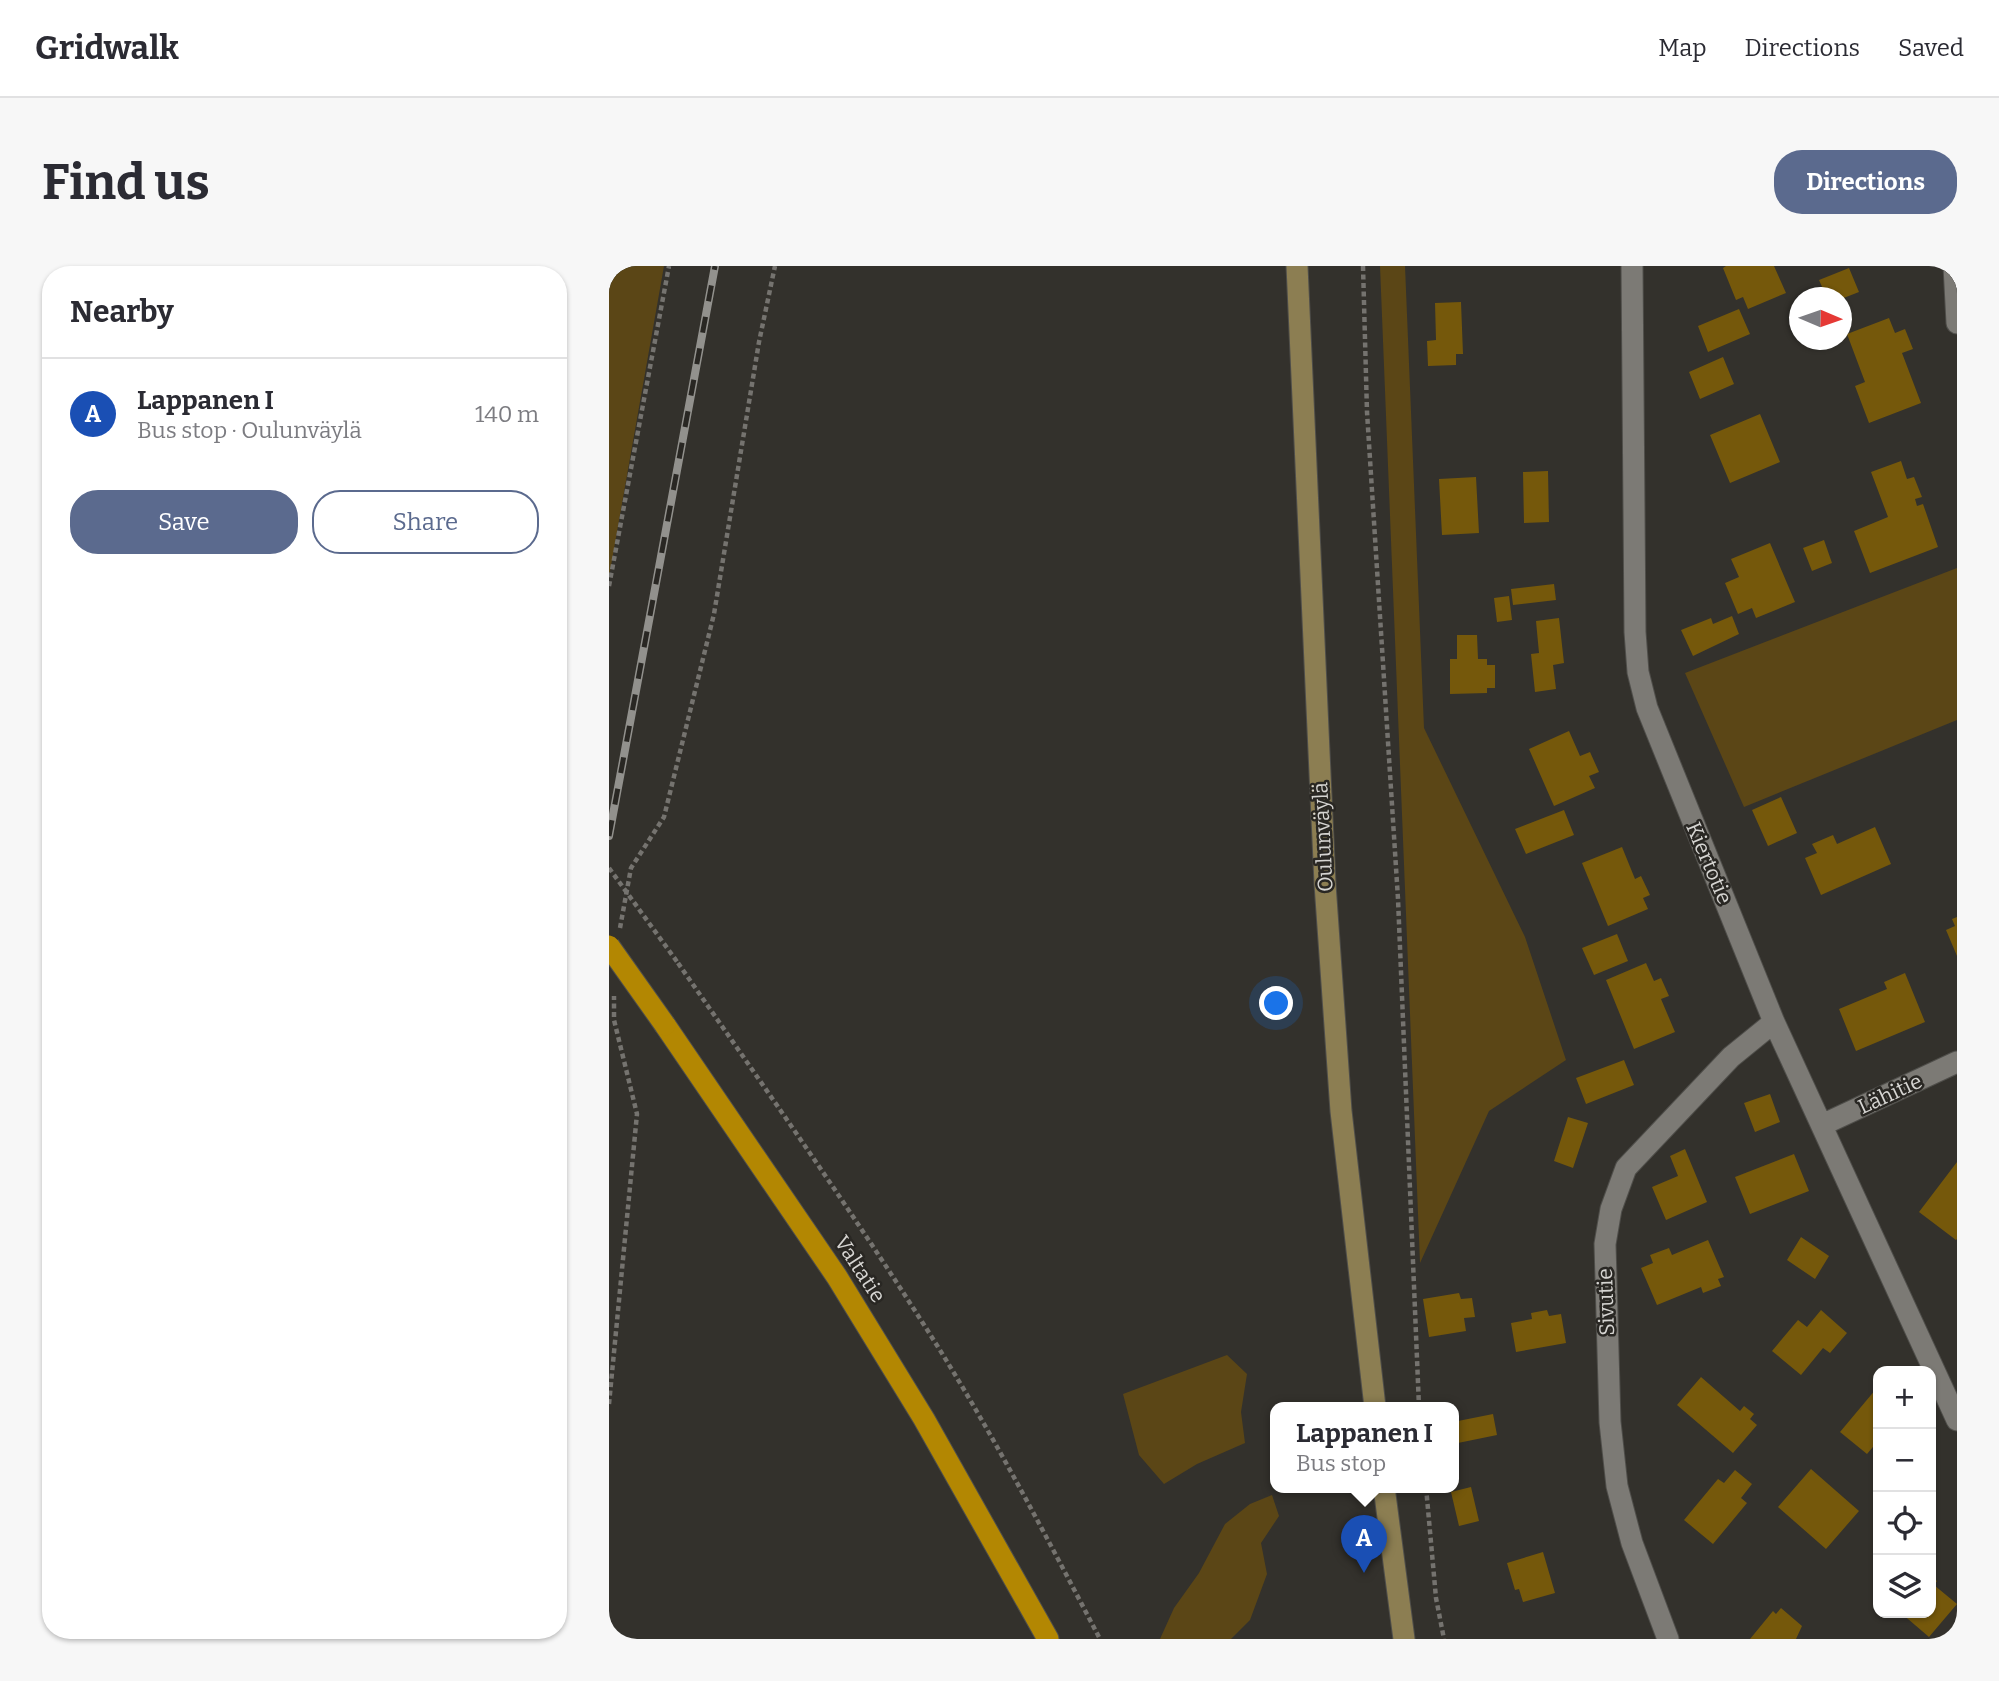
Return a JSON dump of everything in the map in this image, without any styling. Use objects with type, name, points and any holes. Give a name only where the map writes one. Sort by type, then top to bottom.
[{"type":"highway","name":"Valtatie","points":[[609,946],[837,1277],[924,1419],[1046,1638]]},
{"type":"main road","name":"Oulunväylä","points":[[1297,266],[1325,884],[1341,1111],[1374,1402]]},
{"type":"main road","points":[[1385,1493],[1404,1639]]},
{"type":"street","name":"Kiertotie","points":[[1632,266],[1635,632],[1638,672],[1647,708],[1774,1022],[1957,1420]]},
{"type":"street","points":[[1954,266],[1957,323]]},
{"type":"street","name":"Sivutie","points":[[1668,1639],[1632,1543],[1617,1486],[1610,1422],[1605,1244],[1611,1209],[1626,1168],[1731,1057],[1774,1022]]},
{"type":"street","name":"Lähitie","points":[[1822,1125],[1957,1062]]},
{"type":"path","points":[[609,586],[669,266]]},
{"type":"path","points":[[629,878],[631,869],[664,817],[714,614],[759,342],[775,266]]},
{"type":"path","points":[[1363,266],[1367,412],[1398,899],[1419,1402]]},
{"type":"path","points":[[609,868],[809,1151],[927,1329],[1031,1507],[1100,1639]]},
{"type":"path","points":[[609,1404],[637,1114],[614,1020]]},
{"type":"path","points":[[1427,1493],[1436,1598],[1444,1639]]},
{"type":"shaded area","points":[[609,266],[664,266],[609,577]]},
{"type":"shaded area","points":[[1380,266],[1405,266],[1424,728],[1525,937],[1566,1060],[1489,1111],[1420,1263]]},
{"type":"shaded area","points":[[1957,568],[1957,720],[1744,807],[1685,673]]},
{"type":"shaded area","points":[[1227,1355],[1247,1374],[1241,1412],[1245,1443],[1197,1464],[1164,1484],[1139,1455],[1123,1394]]},
{"type":"shaded area","points":[[1272,1495],[1279,1516],[1261,1543],[1267,1574],[1250,1620],[1231,1639],[1160,1639],[1174,1608],[1199,1573],[1225,1524],[1250,1504]]},
{"type":"building","points":[[1774,266],[1786,293],[1748,309],[1743,297],[1736,300],[1723,268]]},
{"type":"building","points":[[1849,268],[1859,292],[1852,295],[1852,287],[1822,287],[1819,280]]},
{"type":"building","points":[[1461,302],[1463,354],[1456,354],[1456,365],[1428,366],[1427,341],[1436,340],[1435,303]]},
{"type":"building","points":[[1739,309],[1750,334],[1708,352],[1698,326]]},
{"type":"building","points":[[1889,318],[1895,333],[1905,329],[1913,349],[1902,353],[1921,403],[1869,423],[1855,386],[1865,382],[1852,347],[1852,332]]},
{"type":"building","points":[[1723,357],[1734,384],[1700,399],[1689,372]]},
{"type":"building","points":[[1760,414],[1780,462],[1730,483],[1710,435]]},
{"type":"building","points":[[1901,461],[1907,479],[1914,477],[1922,497],[1915,499],[1917,506],[1923,504],[1938,547],[1870,573],[1854,531],[1888,517],[1871,472]]},
{"type":"building","points":[[1548,471],[1549,522],[1524,523],[1523,472]]},
{"type":"building","points":[[1476,477],[1479,533],[1442,535],[1439,479]]},
{"type":"building","points":[[1824,540],[1832,563],[1812,571],[1803,548]]},
{"type":"building","points":[[1770,543],[1795,602],[1756,618],[1752,608],[1738,614],[1725,583],[1739,577],[1731,559]]},
{"type":"building","points":[[1554,584],[1556,600],[1513,605],[1511,589]]},
{"type":"building","points":[[1509,596],[1512,620],[1497,622],[1494,598]]},
{"type":"building","points":[[1732,616],[1739,634],[1693,656],[1681,630],[1711,618],[1713,624]]},
{"type":"building","points":[[1559,618],[1564,663],[1553,665],[1556,689],[1535,692],[1531,654],[1539,653],[1536,621]]},
{"type":"building","points":[[1457,635],[1477,635],[1478,659],[1487,659],[1487,665],[1495,665],[1495,688],[1487,688],[1487,693],[1450,694],[1450,659],[1457,659]]},
{"type":"building","points":[[1569,731],[1580,756],[1590,752],[1599,772],[1589,776],[1595,788],[1554,806],[1529,749]]},
{"type":"building","points":[[1781,797],[1797,833],[1768,846],[1752,810]]},
{"type":"building","points":[[1564,810],[1574,835],[1526,854],[1515,829]]},
{"type":"building","points":[[1875,827],[1891,864],[1821,895],[1805,858],[1817,853],[1812,844],[1833,835],[1837,844]]},
{"type":"building","points":[[1622,847],[1635,879],[1641,876],[1650,895],[1643,898],[1648,909],[1608,926],[1582,863]]},
{"type":"building","points":[[1957,917],[1957,956],[1946,930],[1955,926],[1952,919]]},
{"type":"building","points":[[1617,934],[1628,961],[1594,975],[1582,948]]},
{"type":"building","points":[[1646,963],[1654,981],[1661,978],[1669,996],[1661,999],[1675,1032],[1634,1049],[1606,980]]},
{"type":"building","points":[[1905,973],[1925,1022],[1856,1051],[1839,1009],[1887,989],[1884,982]]},
{"type":"building","points":[[1624,1060],[1634,1085],[1586,1104],[1576,1078]]},
{"type":"building","points":[[1770,1094],[1780,1122],[1755,1132],[1744,1103]]},
{"type":"building","points":[[1568,1117],[1588,1123],[1573,1168],[1554,1161]]},
{"type":"building","points":[[1685,1149],[1707,1202],[1666,1220],[1652,1187],[1678,1176],[1670,1156]]},
{"type":"building","points":[[1794,1154],[1809,1191],[1750,1214],[1735,1177]]},
{"type":"building","points":[[1957,1162],[1957,1239],[1956,1240],[1919,1212]]},
{"type":"building","points":[[1801,1237],[1829,1256],[1815,1279],[1787,1260]]},
{"type":"building","points":[[1708,1240],[1724,1277],[1718,1279],[1721,1286],[1703,1293],[1701,1287],[1657,1305],[1641,1268],[1653,1263],[1650,1255],[1669,1248],[1672,1255]]},
{"type":"building","points":[[1459,1293],[1461,1299],[1472,1298],[1475,1317],[1464,1318],[1466,1331],[1429,1337],[1423,1299]]},
{"type":"building","points":[[1547,1310],[1549,1316],[1561,1314],[1566,1343],[1516,1352],[1511,1323],[1532,1319],[1531,1313]]},
{"type":"building","points":[[1821,1310],[1847,1333],[1830,1353],[1823,1348],[1801,1375],[1772,1351],[1798,1320],[1807,1327]]},
{"type":"building","points":[[1701,1377],[1740,1411],[1744,1406],[1754,1414],[1750,1419],[1757,1425],[1733,1453],[1677,1405]]},
{"type":"building","points":[[1873,1393],[1873,1447],[1867,1454],[1840,1432]]},
{"type":"building","points":[[1493,1414],[1497,1435],[1459,1443],[1459,1421]]},
{"type":"building","points":[[1811,1469],[1859,1511],[1826,1549],[1778,1507]]},
{"type":"building","points":[[1735,1470],[1752,1484],[1741,1498],[1747,1503],[1713,1544],[1684,1520],[1718,1479],[1724,1483]]},
{"type":"building","points":[[1471,1487],[1479,1521],[1459,1526],[1451,1493],[1459,1493],[1459,1490]]},
{"type":"building","points":[[1543,1552],[1555,1593],[1523,1602],[1519,1589],[1515,1590],[1507,1563]]},
{"type":"building","points":[[1936,1587],[1957,1604],[1929,1637],[1907,1618],[1936,1618]]},
{"type":"building","points":[[1781,1608],[1802,1626],[1796,1639],[1750,1639],[1773,1611],[1776,1614]]},
{"type":"railway","points":[[609,836],[715,266]]},
{"type":"place","name":"Lappanen I","points":[[1364,1573]]}]
